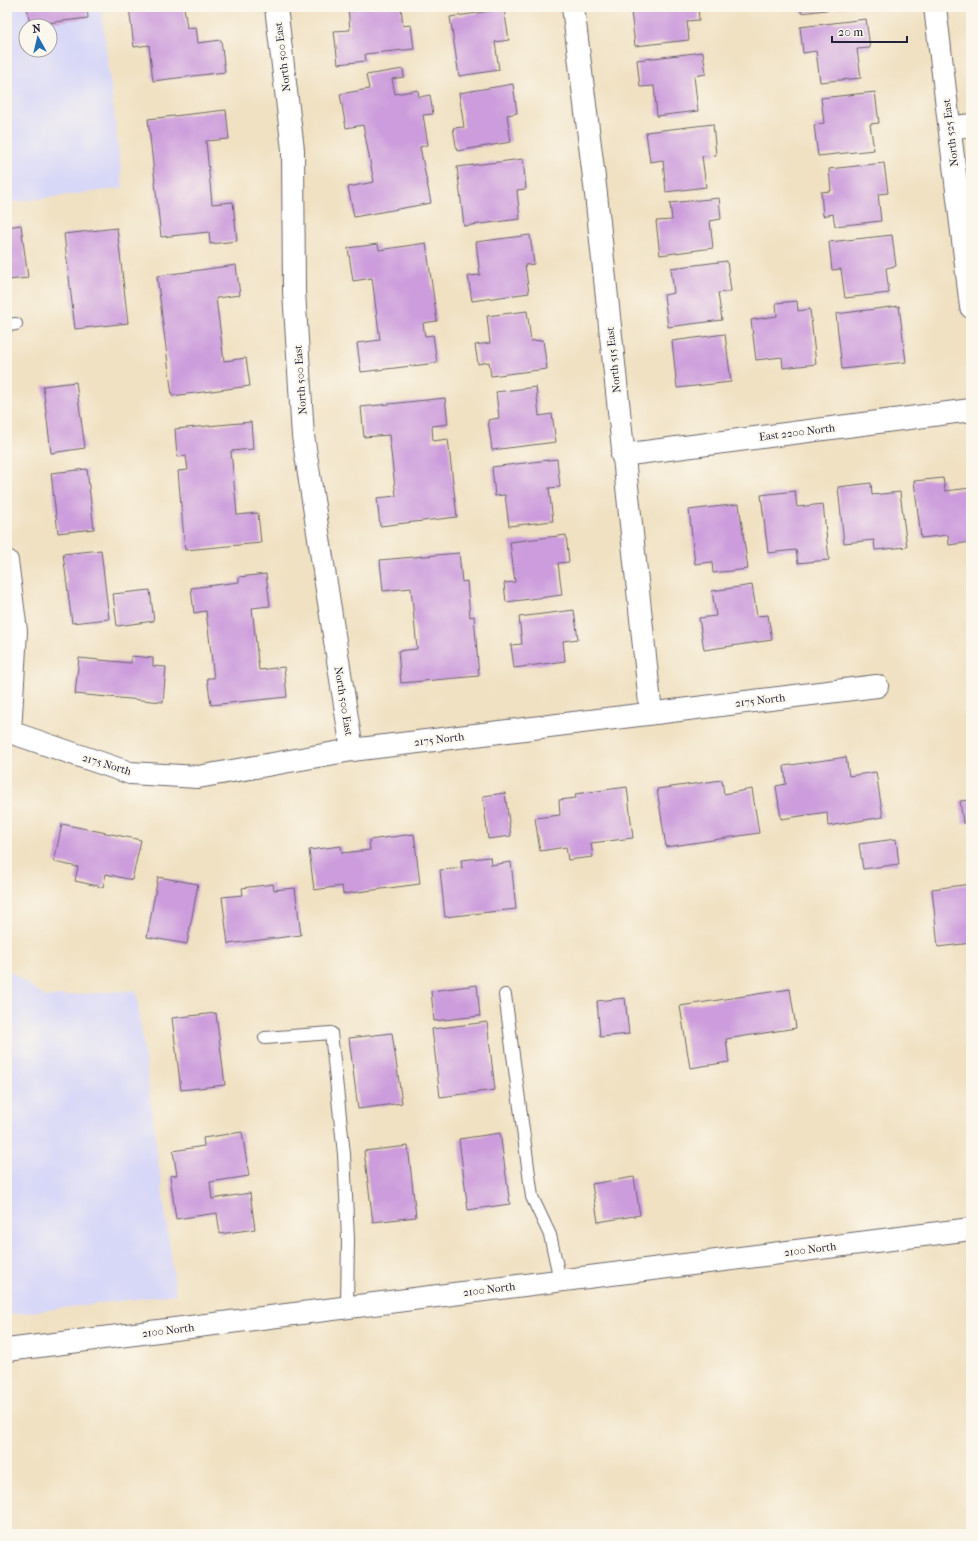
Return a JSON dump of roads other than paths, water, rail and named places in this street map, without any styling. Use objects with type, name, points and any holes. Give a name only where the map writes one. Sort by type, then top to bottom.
[{"type":"street","name":"North 500 East","points":[[276,7],[293,150],[294,291],[303,436],[352,750]]},
{"type":"street","name":"North 515 East","points":[[573,7],[597,202],[622,454],[651,713]]},
{"type":"street","name":"North 525 East","points":[[935,7],[971,307]]},
{"type":"street","points":[[950,128],[971,125]]},
{"type":"street","name":"East 2200 North","points":[[622,454],[971,410]]},
{"type":"street","points":[[7,561],[16,631],[8,732]]},
{"type":"street","name":"2175 North","points":[[8,732],[130,773],[198,777],[352,750],[877,686]]},
{"type":"street","name":"2100 North","points":[[7,1350],[971,1229]]},
{"type":"lane","points":[[505,995],[532,1197],[550,1235],[560,1280]]},
{"type":"lane","points":[[265,1038],[331,1033],[344,1154],[348,1239],[347,1307]]}]
